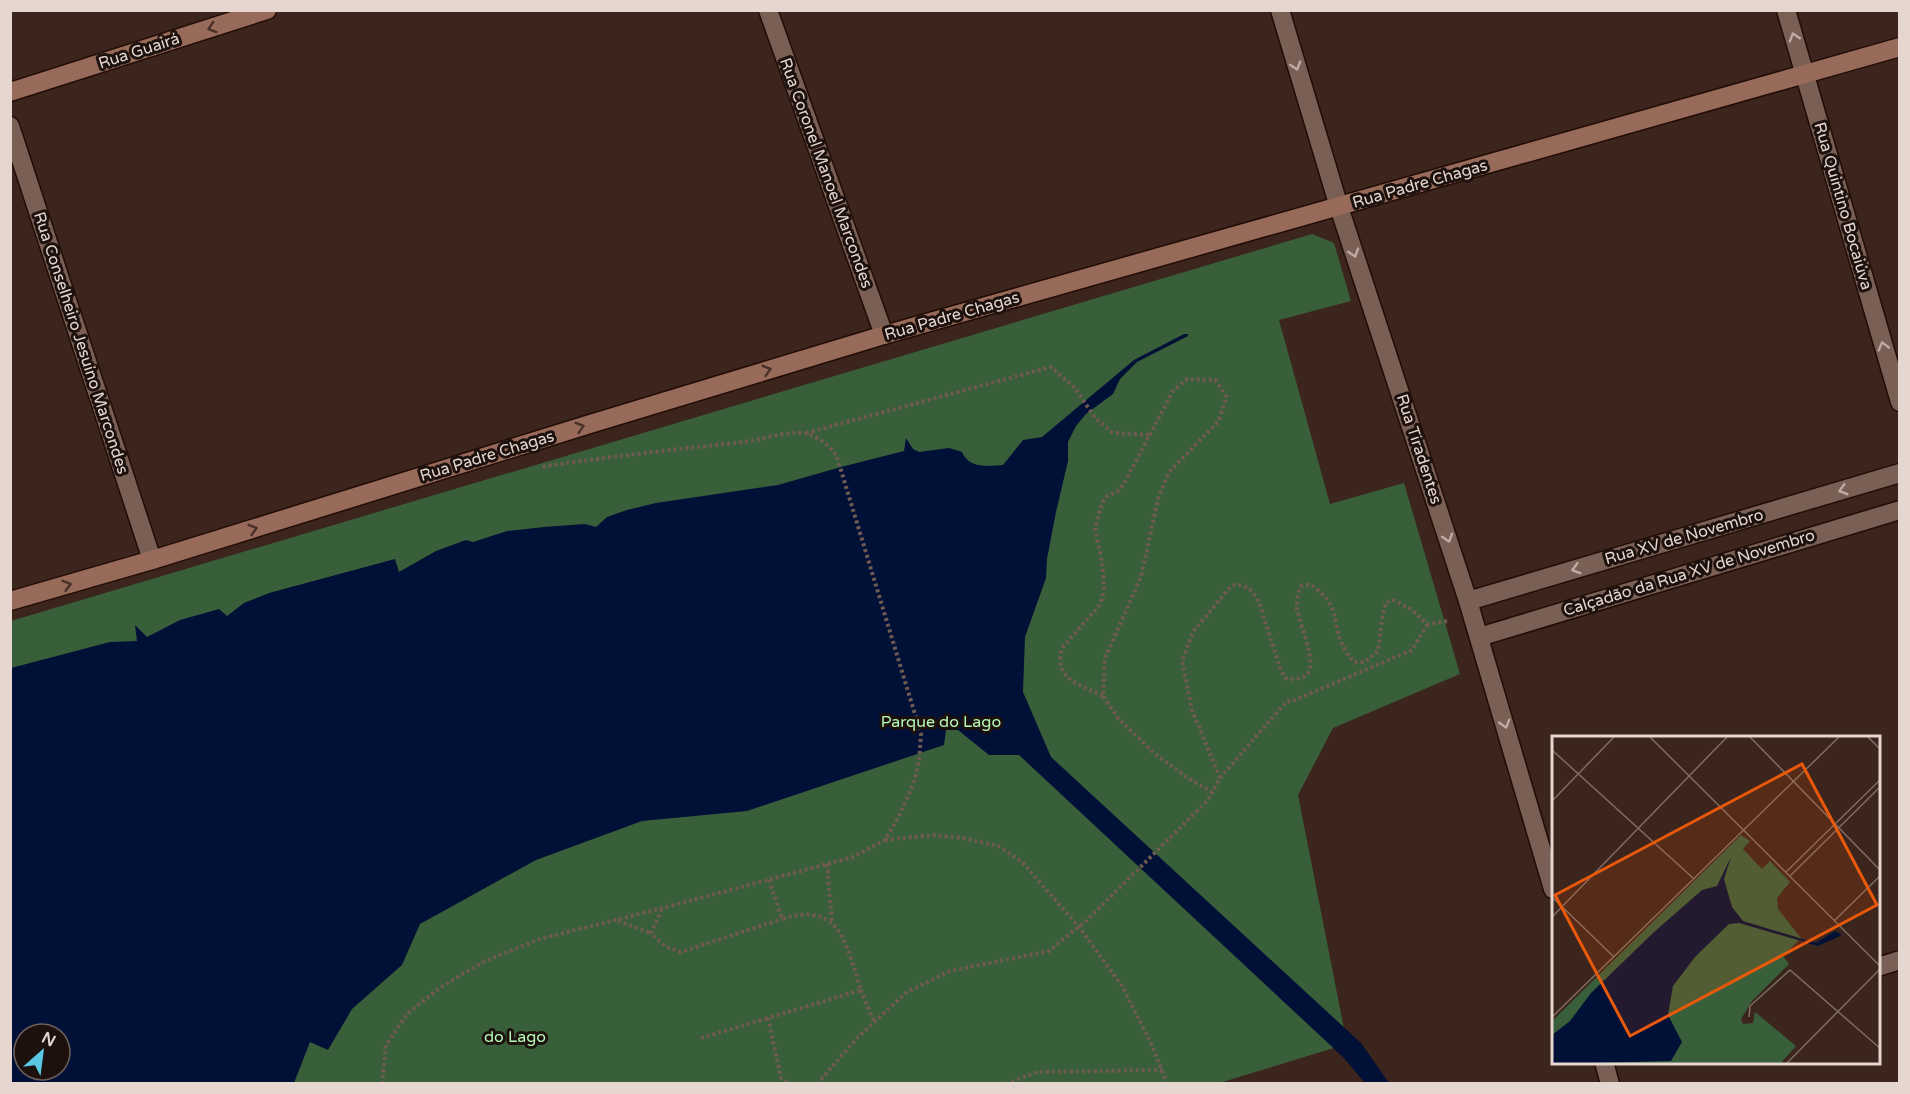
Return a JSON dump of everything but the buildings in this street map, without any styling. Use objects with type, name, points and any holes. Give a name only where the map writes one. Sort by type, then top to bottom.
[{"type":"street","name":"Rua Guairá","points":[[10,92],[267,10]]},
{"type":"street","name":"Rua Coronel Manoel Marcondes","points":[[768,10],[884,335]]},
{"type":"street","name":"Rua Tiradentes","points":[[1280,10],[1339,207],[1471,609],[1552,886]]},
{"type":"street","name":"Rua Quintino Bocaiúva","points":[[1786,10],[1899,402]]},
{"type":"street","name":"Rua Padre Chagas","points":[[10,601],[153,560],[884,335],[1899,47]]},
{"type":"street","name":"Rua Conselheiro Jesuíno Marcondes","points":[[10,126],[153,560]]},
{"type":"street","name":"Rua XV de Novembro","points":[[1471,609],[1899,473]]},
{"type":"street","name":"Calçadão da Rua XV de Novembro","points":[[1479,637],[1899,510]]},
{"type":"street","points":[[1880,966],[1899,960]]},
{"type":"street","points":[[1605,1064],[1610,1083]]},
{"type":"path","points":[[534,468],[805,433],[1051,367],[1075,388],[1095,418],[1113,434],[1151,435]]},
{"type":"path","points":[[1103,696],[1105,658],[1141,577],[1158,500],[1169,472],[1218,422],[1227,397],[1215,380],[1187,379],[1173,391],[1126,480],[1119,490],[1102,503],[1095,528],[1102,562],[1104,589],[1098,607],[1062,648],[1060,655],[1060,666],[1066,678],[1103,696],[1118,718],[1155,754],[1212,792]]},
{"type":"path","points":[[805,433],[823,442],[837,457],[921,734],[919,762],[913,785],[885,840]]},
{"type":"path","points":[[1220,778],[1192,710],[1182,661],[1193,632],[1231,586],[1238,584],[1253,592],[1259,602],[1280,668],[1286,678],[1295,680],[1304,677],[1310,671],[1311,659],[1297,609],[1298,591],[1301,586],[1308,584],[1330,601],[1340,640],[1354,662],[1365,662],[1378,651],[1386,602],[1393,600],[1411,609],[1427,624]]},
{"type":"path","points":[[817,1083],[858,1037],[907,992],[950,970],[1049,951],[1079,927],[1208,800],[1220,778],[1286,702],[1412,650],[1427,624],[1471,609]]},
{"type":"path","points":[[382,1083],[386,1045],[408,1013],[441,987],[485,960],[540,939],[853,857],[885,840],[933,835],[963,838],[998,846],[1022,862],[1079,927],[1122,986],[1151,1043],[1167,1083]]},
{"type":"path","points":[[827,864],[831,922]]},
{"type":"path","points":[[769,880],[782,919]]},
{"type":"path","points":[[651,933],[663,908]]},
{"type":"path","points":[[614,920],[651,933],[666,947],[681,952],[791,916],[814,915],[831,922],[842,935],[874,1022]]},
{"type":"path","points":[[701,1038],[861,990]]},
{"type":"path","points":[[768,1018],[781,1078],[791,1083]]},
{"type":"path","points":[[1006,1083],[1037,1071],[1162,1070]]},
{"type":"green space","name":"Parque do Lago","points":[[1312,234],[1334,243],[1351,301],[1279,320],[1330,504],[1404,483],[1460,674],[1333,728],[1298,795],[1347,1044],[1216,1084],[11,1084],[11,621]]},
{"type":"water","points":[[1188,334],[1137,362],[1120,379],[1113,394],[1086,414],[1076,426],[1068,442],[1068,461],[1047,559],[1046,578],[1025,637],[1023,692],[1051,757],[1361,1043],[1389,1083],[1365,1083],[1343,1057],[1019,755],[989,755],[958,730],[946,730],[944,745],[747,811],[642,821],[536,860],[420,924],[402,965],[352,1009],[328,1050],[310,1042],[294,1083],[11,1083],[11,668],[110,642],[137,641],[135,625],[147,637],[180,620],[219,609],[227,616],[244,603],[269,593],[395,559],[399,572],[436,551],[466,540],[473,542],[507,531],[544,527],[585,524],[596,527],[607,517],[656,503],[778,485],[904,451],[906,438],[913,449],[919,452],[949,448],[962,452],[974,464],[985,466],[1003,465],[1023,440],[1042,437],[1134,360]]},
{"type":"park label","name":"do Lago","points":[[515,1037]]}]
